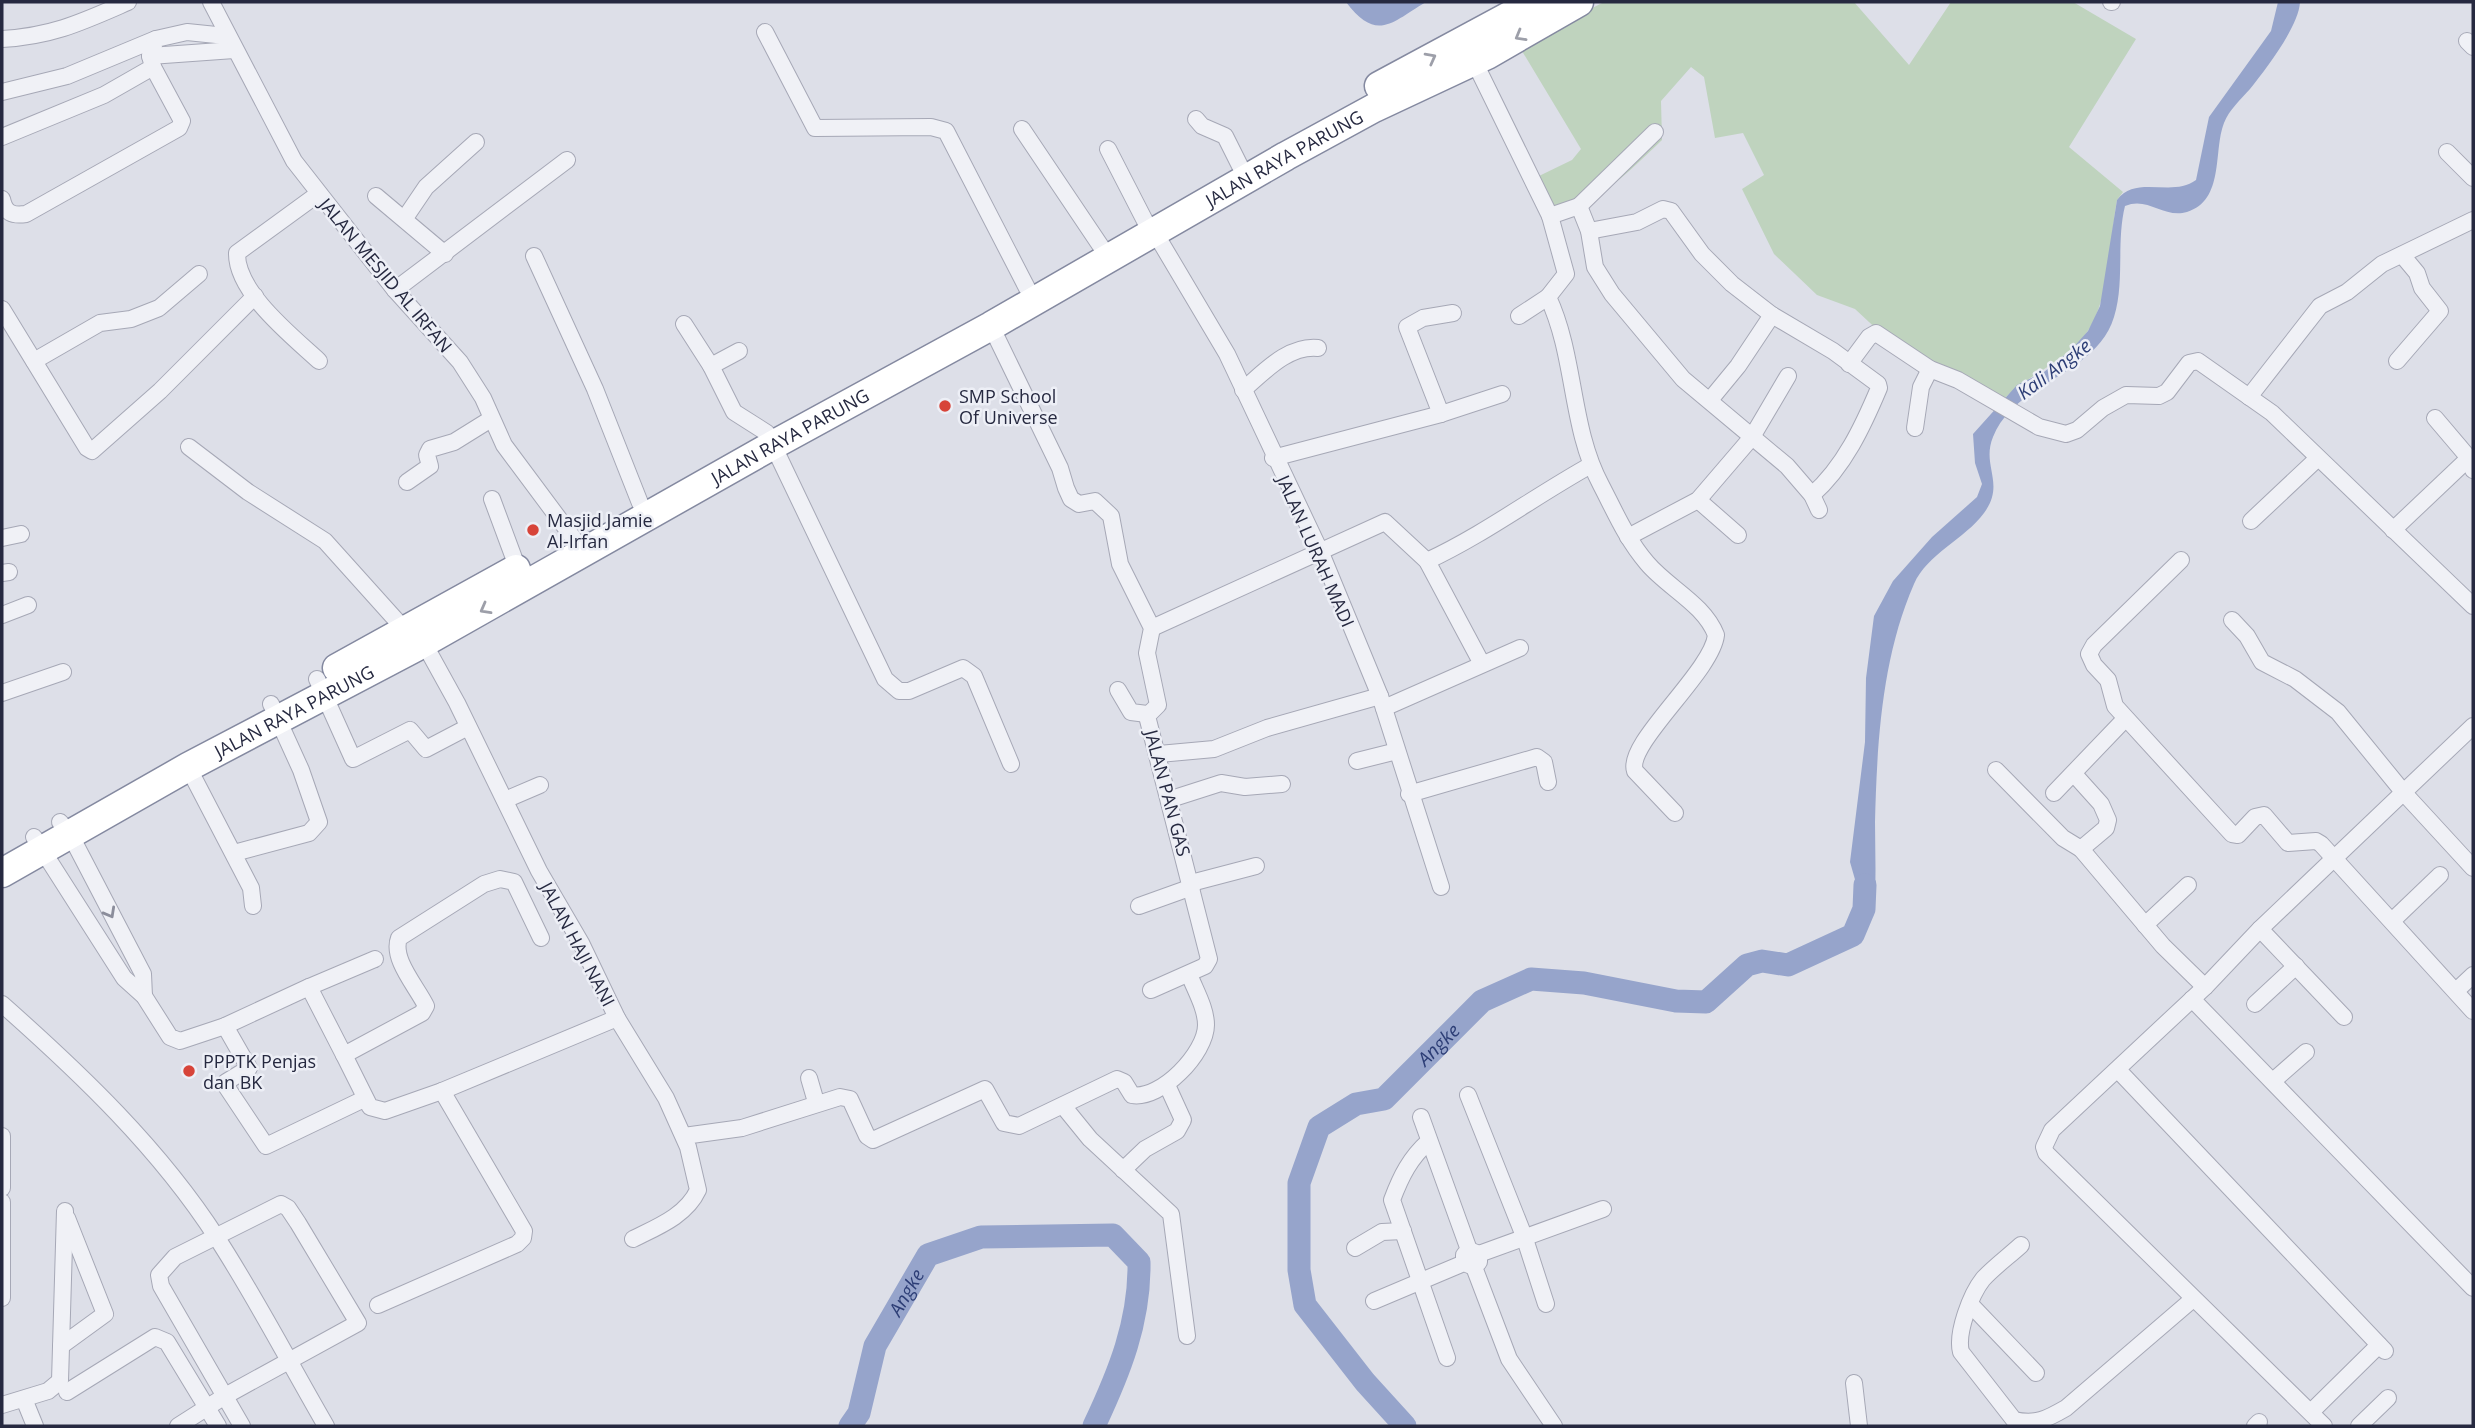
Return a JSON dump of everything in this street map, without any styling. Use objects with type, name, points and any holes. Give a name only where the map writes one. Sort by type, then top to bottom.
[{"type":"highway","name":"JALAN RAYA PARUNG","points":[[414,633],[770,439],[836,391],[1102,248],[1150,226],[1535,2]]},
{"type":"highway","name":"JALAN RAYA PARUNG","points":[[2,873],[38,844],[321,687],[518,569],[640,503],[991,326],[1240,166],[1474,61],[1579,2]]},
{"type":"highway","name":"JALAN RAYA PARUNG","points":[[65,829],[188,767],[274,712]]},
{"type":"highway","name":"JALAN RAYA PARUNG","points":[[2,855],[38,844]]},
{"type":"street","points":[[2,39],[48,35],[88,22],[128,2]]},
{"type":"street","name":"JALAN MESJID AL IRFAN","points":[[211,2],[230,43],[294,161],[394,290],[460,362],[484,398],[504,444],[574,539]]},
{"type":"street","points":[[2,92],[67,76],[156,39],[187,32],[230,43]]},
{"type":"street","points":[[765,32],[815,128],[930,127],[946,131],[1027,288]]},
{"type":"street","points":[[2,199],[7,211],[15,215],[26,214],[180,128],[182,121],[152,61],[156,39]]},
{"type":"street","points":[[2,137],[104,95],[152,61],[230,43]]},
{"type":"street","points":[[1474,61],[1550,216],[1566,274],[1548,297],[1519,316]]},
{"type":"street","points":[[1196,119],[1202,126],[1225,136],[1240,166]]},
{"type":"street","points":[[1022,129],[1102,248]]},
{"type":"street","points":[[1550,216],[1579,205],[1656,132]]},
{"type":"street","points":[[405,218],[426,187],[476,142]]},
{"type":"street","name":"JALAN LURAH MADI","points":[[1108,149],[1150,226],[1227,355],[1273,457],[1321,553],[1330,598],[1382,702],[1409,794],[1441,887]]},
{"type":"street","points":[[2447,152],[2473,178]]},
{"type":"street","points":[[394,290],[567,160]]},
{"type":"street","points":[[318,194],[237,253],[239,271],[256,296],[279,324],[319,361]]},
{"type":"street","points":[[376,196],[445,254]]},
{"type":"street","points":[[1579,205],[1589,231],[1595,268],[1607,287],[1683,379],[1787,466],[1816,503],[1879,388],[1867,375],[1772,315],[1713,266],[1694,243],[1676,213],[1668,209],[1637,222],[1589,231]]},
{"type":"street","points":[[2249,397],[2320,306],[2347,292],[2363,277],[2402,255],[2473,220]]},
{"type":"street","points":[[2398,360],[2440,311],[2422,288],[2417,273],[2402,255]]},
{"type":"street","points":[[534,256],[595,389],[640,503]]},
{"type":"street","points":[[34,361],[100,323],[131,319],[159,308],[199,274]]},
{"type":"street","points":[[2,309],[87,448],[95,450],[160,391],[256,296]]},
{"type":"street","points":[[1548,297],[1559,322],[1580,430],[1591,465],[1628,537],[1667,584],[1707,618],[1716,635],[1709,658],[1641,746],[1634,762],[1635,771],[1675,813]]},
{"type":"street","points":[[1441,414],[1407,327],[1423,318],[1453,313]]},
{"type":"street","points":[[1710,400],[1738,366],[1772,315]]},
{"type":"street","points":[[684,324],[711,366],[734,412],[770,439],[885,680],[899,691],[909,691],[963,668],[968,670],[974,676],[1011,764]]},
{"type":"street","points":[[991,326],[1060,468],[1071,499],[1079,504],[1100,503],[1111,516],[1120,564],[1152,628],[1385,522],[1427,561],[1482,664]]},
{"type":"street","points":[[1849,364],[1869,337],[1876,332],[1930,369],[1990,398],[2046,431],[2066,434],[2077,430],[2103,408],[2126,395],[2151,397],[2167,392],[2193,361],[2207,365],[2272,413],[2473,606]]},
{"type":"street","points":[[1242,390],[1292,352],[1304,347],[1318,348]]},
{"type":"street","points":[[711,366],[739,351]]},
{"type":"street","points":[[1915,428],[1921,387],[1930,369]]},
{"type":"street","points":[[1628,537],[1698,500],[1752,437],[1787,376]]},
{"type":"street","points":[[1273,457],[1441,414],[1502,394]]},
{"type":"street","points":[[2393,530],[2471,464],[2435,418]]},
{"type":"street","points":[[407,482],[430,466],[427,455],[430,449],[454,442],[491,419]]},
{"type":"street","name":"JALAN HAJI NANI","points":[[189,447],[248,492],[325,541],[414,633],[468,727],[617,1018],[666,1098],[684,1136],[698,1190],[692,1202],[666,1222],[633,1240]]},
{"type":"street","points":[[2251,521],[2318,458]]},
{"type":"street","points":[[1427,561],[1468,542],[1524,508],[1548,488],[1591,465]]},
{"type":"street","points":[[492,499],[518,569]]},
{"type":"street","points":[[1698,500],[1738,535]]},
{"type":"street","points":[[2,538],[21,534]]},
{"type":"street","points":[[2180,560],[2094,645],[2089,654],[2094,665],[2108,680],[2112,700],[2125,719],[2188,783],[2232,834],[2238,835],[2255,817],[2264,815],[2288,843],[2316,841],[2473,1011]]},
{"type":"street","points":[[2,615],[28,605]]},
{"type":"street","points":[[2232,620],[2247,636],[2262,662],[2295,679],[2338,712],[2404,793],[2467,850],[2473,868]]},
{"type":"street","name":"JALAN PAN GAS","points":[[1152,628],[1147,653],[1158,705],[1147,714],[1171,799],[1209,959],[1205,966],[1189,974]]},
{"type":"street","points":[[1158,754],[1214,749],[1267,727],[1382,702],[1520,648]]},
{"type":"street","points":[[2,693],[62,672]]},
{"type":"street","points":[[321,687],[353,759],[410,730],[426,749],[468,727]]},
{"type":"street","points":[[1118,690],[1131,712],[1147,714]]},
{"type":"street","points":[[234,853],[309,833],[319,821],[301,770],[274,712]]},
{"type":"street","points":[[2054,793],[2125,719]]},
{"type":"street","points":[[2324,1426],[2193,1299],[2043,1147],[2052,1130],[2119,1070],[2333,858],[2473,726]]},
{"type":"street","points":[[1357,761],[1397,751]]},
{"type":"street","points":[[1409,794],[1537,757],[1544,762],[1548,782]]},
{"type":"street","points":[[188,767],[251,888],[253,906]]},
{"type":"street","points":[[1996,770],[2063,838],[2081,849],[2145,925],[2205,987]]},
{"type":"street","points":[[2074,774],[2101,804],[2108,820],[2106,828],[2081,849]]},
{"type":"street","points":[[1171,799],[1221,783],[1245,787],[1282,784]]},
{"type":"street","points":[[505,800],[540,785]]},
{"type":"street","points":[[65,829],[143,974],[144,996]]},
{"type":"street","points":[[38,844],[124,978],[144,996],[175,1040],[189,1040],[225,1026],[375,959]]},
{"type":"street","points":[[1139,906],[1192,885],[1256,866]]},
{"type":"street","points":[[2392,921],[2440,875]]},
{"type":"street","points":[[344,1055],[422,1013],[426,1006],[400,957],[396,946],[399,938],[484,884],[500,879],[514,882],[541,938]]},
{"type":"street","points":[[2145,925],[2188,885]]},
{"type":"street","points":[[2260,929],[2344,1017]]},
{"type":"street","points":[[112,956],[130,949]]},
{"type":"street","points":[[2255,1004],[2296,966]]},
{"type":"street","points":[[684,1136],[741,1128],[816,1102],[840,1097],[850,1099],[867,1136],[873,1140],[985,1089],[1004,1122],[1011,1126],[1019,1126],[1064,1107],[1117,1079],[1136,1096],[1167,1085],[1188,1064],[1206,1031],[1205,1015],[1189,974],[1151,990]]},
{"type":"street","points":[[2456,991],[2473,975]]},
{"type":"street","points":[[309,987],[364,1098],[376,1111],[385,1111],[442,1091],[617,1018]]},
{"type":"street","points":[[2192,999],[2473,1288]]},
{"type":"street","points":[[2,1004],[89,1081],[150,1151],[216,1237],[326,1426]]},
{"type":"street","points":[[225,1026],[249,1068],[226,1082],[226,1086],[266,1146],[364,1098]]},
{"type":"street","points":[[2273,1081],[2306,1052]]},
{"type":"street","points":[[2119,1070],[2382,1348],[2311,1412]]},
{"type":"street","points":[[809,1078],[816,1102]]},
{"type":"street","points":[[1123,1170],[1145,1149],[1180,1127],[1183,1120],[1167,1085]]},
{"type":"street","points":[[378,1305],[517,1244],[523,1238],[524,1231],[442,1091]]},
{"type":"street","points":[[1468,1095],[1524,1236],[1546,1304]]},
{"type":"street","points":[[1064,1107],[1090,1139],[1171,1214],[1187,1336]]},
{"type":"street","points":[[1421,1117],[1498,1336],[1509,1359],[1554,1426]]},
{"type":"street","points":[[2,1136],[2,1188]]},
{"type":"street","points":[[1382,1232],[1401,1177],[1415,1153],[1429,1141]]},
{"type":"street","points":[[1392,1200],[1447,1358]]},
{"type":"street","points":[[2,1202],[2,1298]]},
{"type":"street","points":[[178,1426],[206,1407],[226,1396],[289,1363],[358,1323],[289,1208],[281,1204],[272,1206],[175,1257],[159,1275],[161,1286],[226,1396],[242,1426]]},
{"type":"street","points":[[1374,1301],[1524,1236],[1603,1209]]},
{"type":"street","points":[[2,1405],[48,1391],[60,1381],[61,1346],[65,1212],[105,1314],[61,1346]]},
{"type":"street","points":[[1355,1248],[1382,1232],[1403,1231]]},
{"type":"street","points":[[2021,1245],[1984,1279],[1960,1328],[1958,1342],[1961,1352],[2009,1423],[2047,1420],[2066,1408],[2193,1299]]},
{"type":"street","points":[[1971,1305],[2036,1373]]},
{"type":"street","points":[[67,1392],[155,1337],[167,1342],[218,1426]]},
{"type":"street","points":[[1854,1383],[1859,1426]]},
{"type":"street","points":[[2359,1426],[2388,1398]]},
{"type":"street","points":[[24,1399],[35,1426]]},
{"type":"green space","points":[[1604,2],[1854,2],[1909,65],[1951,2],[2073,2],[2136,39],[2069,147],[2123,192],[2117,200],[2101,301],[2084,337],[2070,351],[2001,402],[1883,335],[1855,309],[1817,295],[1774,254],[1742,189],[1764,175],[1743,133],[1715,138],[1704,77],[1691,67],[1661,101],[1662,140],[1614,183],[1589,199],[1557,212],[1542,192],[1539,176],[1572,160],[1581,149],[1519,46]]},
{"type":"water","points":[[1346,2],[1426,2],[1394,22],[1376,25],[1357,15]]},
{"type":"water","name":"Kali Angke","points":[[2278,2],[2300,2],[2294,23],[2273,59],[2226,118],[2221,134],[2216,174],[2207,197],[2199,206],[2179,213],[2149,205],[2125,206],[2117,304],[2105,337],[2091,353],[2036,390],[2004,418],[1990,447],[1993,493],[1990,502],[1984,513],[1967,531],[1928,564],[1914,584],[1895,641],[1883,700],[1876,792],[1873,917],[1855,914],[1858,890],[1850,862],[1865,742],[1866,678],[1874,616],[1893,581],[1932,537],[1977,497],[1982,484],[1975,463],[1973,434],[2017,385],[2044,372],[2070,351],[2088,331],[2100,306],[2117,200],[2134,188],[2176,187],[2196,180],[2209,117],[2271,31]]},
{"type":"waterway","name":"Angke","points":[[1405,1426],[1365,1382],[1305,1305],[1299,1270],[1299,1183],[1319,1127],[1356,1104],[1384,1099],[1482,1001],[1531,979],[1584,983],[1676,1001],[1706,1002],[1747,965],[1762,961],[1788,965],[1853,935],[1864,909],[1865,885]]},
{"type":"waterway","name":"Angke","points":[[850,1426],[859,1413],[875,1346],[928,1255],[981,1237],[1113,1235],[1139,1262],[1136,1305],[1126,1347],[1094,1426]]},
{"type":"place","name":"SMP School Of Universe","points":[[945,406]]},
{"type":"place","name":"Masjid Jamie Al-Irfan","points":[[533,530]]},
{"type":"place","name":"PPPTK Penjas dan BK","points":[[189,1071]]}]
